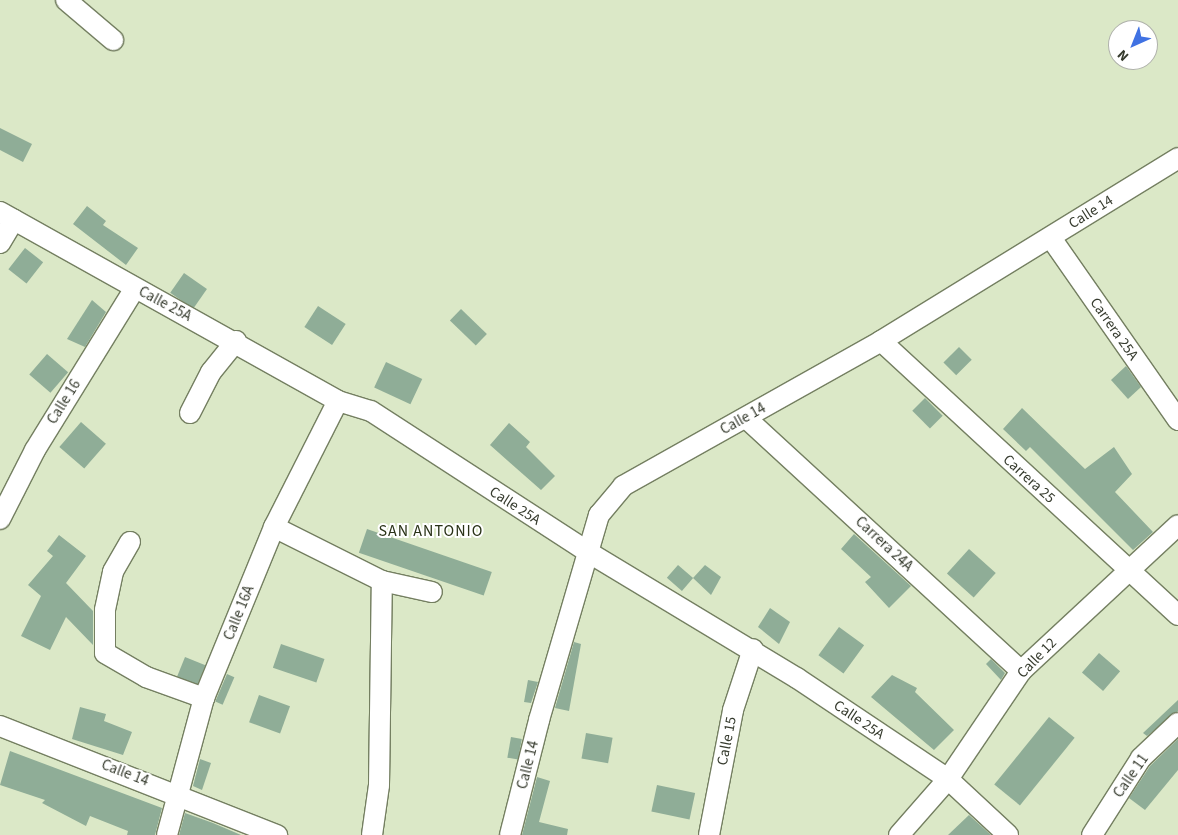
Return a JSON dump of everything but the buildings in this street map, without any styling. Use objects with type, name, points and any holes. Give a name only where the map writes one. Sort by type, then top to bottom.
[{"type":"street","points":[[66,0],[113,40]]},
{"type":"street","name":"Calle 14","points":[[510,835],[599,515],[623,486],[881,341],[1178,158]]},
{"type":"street","points":[[0,243],[7,216]]},
{"type":"street","name":"Calle 25A","points":[[7,216],[135,288],[236,341],[338,400],[371,411],[588,552],[753,649],[948,780],[1008,835]]},
{"type":"street","name":"Carrera 25A","points":[[1051,238],[1178,420]]},
{"type":"street","name":"Calle 16","points":[[0,519],[35,450],[135,288]]},
{"type":"street","points":[[190,413],[211,372],[236,341]]},
{"type":"street","name":"Carrera 25","points":[[881,341],[1178,615]]},
{"type":"street","name":"Calle 16A","points":[[167,835],[181,794],[204,698],[274,527],[338,400]]},
{"type":"street","name":"Carrera 24A","points":[[746,418],[1022,671]]},
{"type":"street","name":"Calle 12","points":[[898,835],[948,780],[1022,671],[1178,524]]},
{"type":"street","points":[[274,527],[382,581],[432,592]]},
{"type":"street","points":[[130,542],[111,582],[105,610],[106,653],[146,677],[204,698]]},
{"type":"street","points":[[372,835],[379,785],[382,581]]},
{"type":"street","name":"Calle 15","points":[[710,835],[733,710],[753,649]]},
{"type":"street","name":"Calle 11","points":[[1092,835],[1141,758],[1178,723]]},
{"type":"street","name":"Calle 14","points":[[0,726],[181,794],[276,835]]},
{"type":"district","name":"SAN ANTONIO","points":[[431,531]]}]
